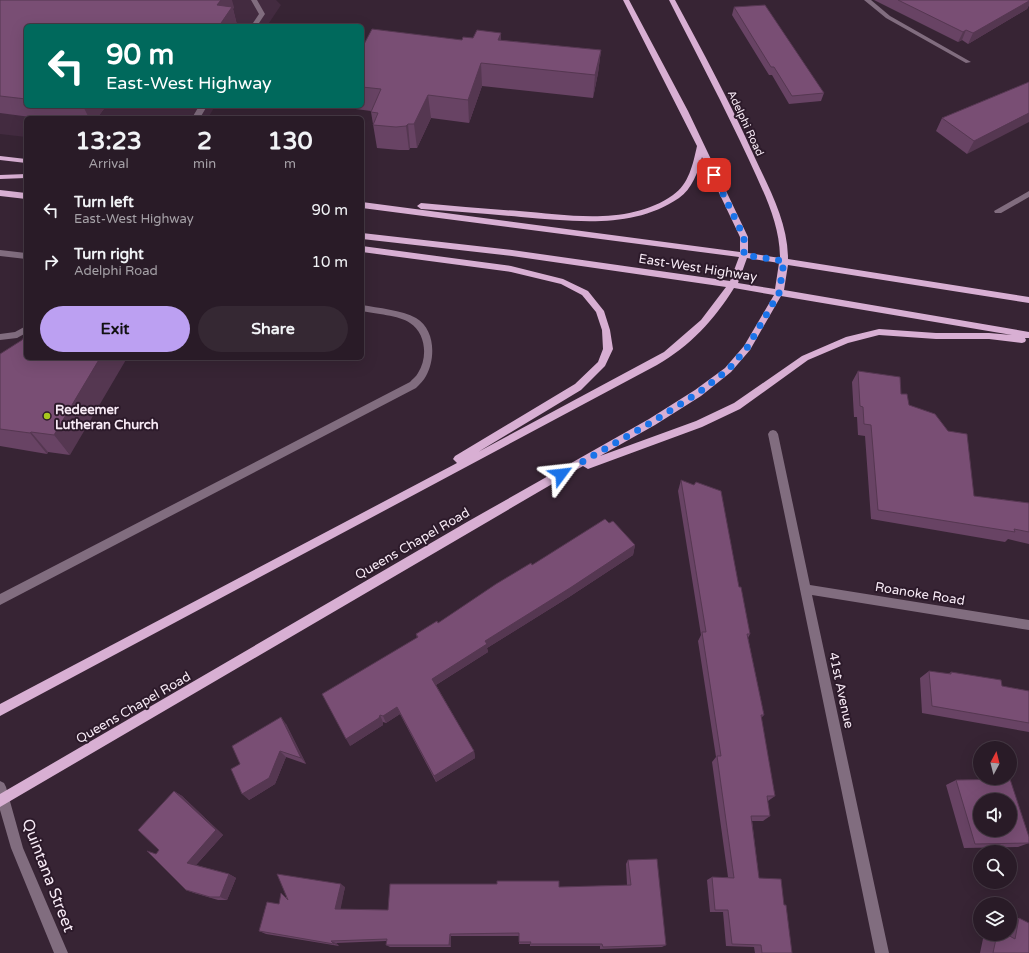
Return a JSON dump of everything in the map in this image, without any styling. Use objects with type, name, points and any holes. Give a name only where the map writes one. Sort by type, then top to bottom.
[{"type":"main road","points":[[0,710],[669,354],[717,307],[733,285],[744,255],[744,237],[701,146],[626,0]]},
{"type":"main road","name":"Adelphi Road","points":[[672,0],[732,115],[770,198],[779,225],[784,251],[784,261]]},
{"type":"main road","points":[[364,202],[583,219],[624,218],[656,207],[677,196],[689,182],[695,170],[701,146]]},
{"type":"main road","points":[[0,158],[24,162]]},
{"type":"main road","points":[[0,177],[24,176]]},
{"type":"main road","points":[[0,193],[24,196]]},
{"type":"main road","name":"East-West Highway","points":[[364,205],[744,255],[1029,300]]},
{"type":"main road","name":"East-West Highway","points":[[364,236],[512,253],[733,285],[1029,335]]},
{"type":"main road","points":[[364,249],[511,269],[563,282],[585,293],[600,311],[606,330],[608,349],[602,364],[578,387],[364,516]]},
{"type":"main road","name":"Queens Chapel Road","points":[[1,795],[652,422],[698,393],[728,370],[747,348],[779,293],[784,261]]},
{"type":"main road","points":[[561,474],[699,424],[737,406],[805,358],[846,340],[879,332],[936,336],[990,336],[1029,341]]},
{"type":"street","points":[[254,0],[262,14],[255,24]]},
{"type":"street","points":[[867,0],[888,17],[968,62]]},
{"type":"street","points":[[998,211],[1029,194]]},
{"type":"street","points":[[0,253],[24,256]]},
{"type":"street","points":[[0,600],[413,385],[423,375],[428,363],[428,346],[425,332],[413,320],[364,308]]},
{"type":"street","points":[[0,337],[17,334],[24,330]]},
{"type":"street","name":"41st Avenue","points":[[774,434],[882,953]]},
{"type":"street","name":"Roanoke Road","points":[[806,588],[1029,625]]},
{"type":"street","name":"Quintana Street","points":[[1,795],[17,848],[61,953]]},
{"type":"shaded area","points":[[0,0],[276,0],[281,5],[268,24],[24,24],[24,108],[214,108],[209,116],[24,116],[24,137],[0,134]]},
{"type":"building","points":[[0,0],[221,0],[217,5],[232,7],[220,24],[24,24],[24,99],[0,96]]},
{"type":"building","points":[[898,0],[1029,1],[973,33],[966,30],[963,32]]},
{"type":"building","points":[[765,5],[824,93],[792,96],[774,67],[771,67],[734,7]]},
{"type":"building","points":[[372,29],[462,40],[463,37],[473,38],[477,30],[501,33],[498,40],[601,50],[595,75],[481,63],[468,100],[428,95],[414,124],[396,127],[373,125],[378,113],[371,112],[381,89],[364,87],[364,44]]},
{"type":"building","points":[[1029,82],[1029,113],[974,141],[942,118]]},
{"type":"building","points":[[24,337],[24,360],[99,360],[54,435],[0,429],[0,354],[22,340]]},
{"type":"building","points":[[858,371],[900,377],[901,394],[907,394],[909,405],[935,414],[948,431],[967,434],[974,496],[1029,503],[1029,532],[1014,529],[1015,532],[878,510],[871,425],[864,424],[863,407],[860,406]]},
{"type":"building","points":[[681,480],[694,485],[696,482],[721,491],[739,587],[741,587],[750,634],[747,634],[764,715],[761,715],[775,796],[767,796],[770,816],[751,816],[759,878],[781,879],[792,953],[762,953],[761,945],[732,944],[728,910],[715,910],[712,877],[734,878],[717,756],[721,756],[702,632],[706,632]]},
{"type":"building","points":[[605,519],[609,523],[613,521],[635,545],[485,641],[487,644],[432,679],[474,751],[434,776],[397,707],[383,716],[380,715],[379,718],[346,739],[322,694],[418,637],[416,634],[437,621],[438,623],[496,584],[531,563],[532,565]]},
{"type":"building","points":[[929,671],[951,674],[951,672],[1001,680],[1002,686],[1029,691],[1029,723],[932,706]]},
{"type":"building","points":[[281,717],[301,758],[280,751],[269,778],[242,794],[231,769],[240,764],[232,746]]},
{"type":"building","points":[[956,780],[973,780],[973,785],[1012,785],[1015,793],[973,793],[973,837],[1017,837],[1017,800],[1029,837],[1029,843],[975,844]]},
{"type":"building","points":[[174,791],[216,830],[187,863],[229,874],[220,897],[210,897],[186,890],[147,851],[156,854],[159,850],[138,830]]},
{"type":"building","points":[[657,859],[666,945],[603,947],[602,944],[530,944],[531,942],[519,942],[519,933],[450,934],[449,945],[386,945],[387,939],[331,941],[334,944],[259,931],[267,902],[279,904],[281,893],[288,900],[277,874],[341,884],[335,909],[388,910],[390,884],[497,884],[497,881],[559,881],[559,887],[631,885],[628,860]]},
{"type":"building","points":[[1019,918],[1029,923],[1029,953],[993,953],[996,941],[1017,941]]},
{"type":"place","name":"Redeemer Lutheran Church","points":[[47,416]]},
{"type":"route","points":[[561,474],[652,422],[698,393],[728,370],[747,348],[779,293],[784,261],[744,255],[744,237],[714,175]]}]
